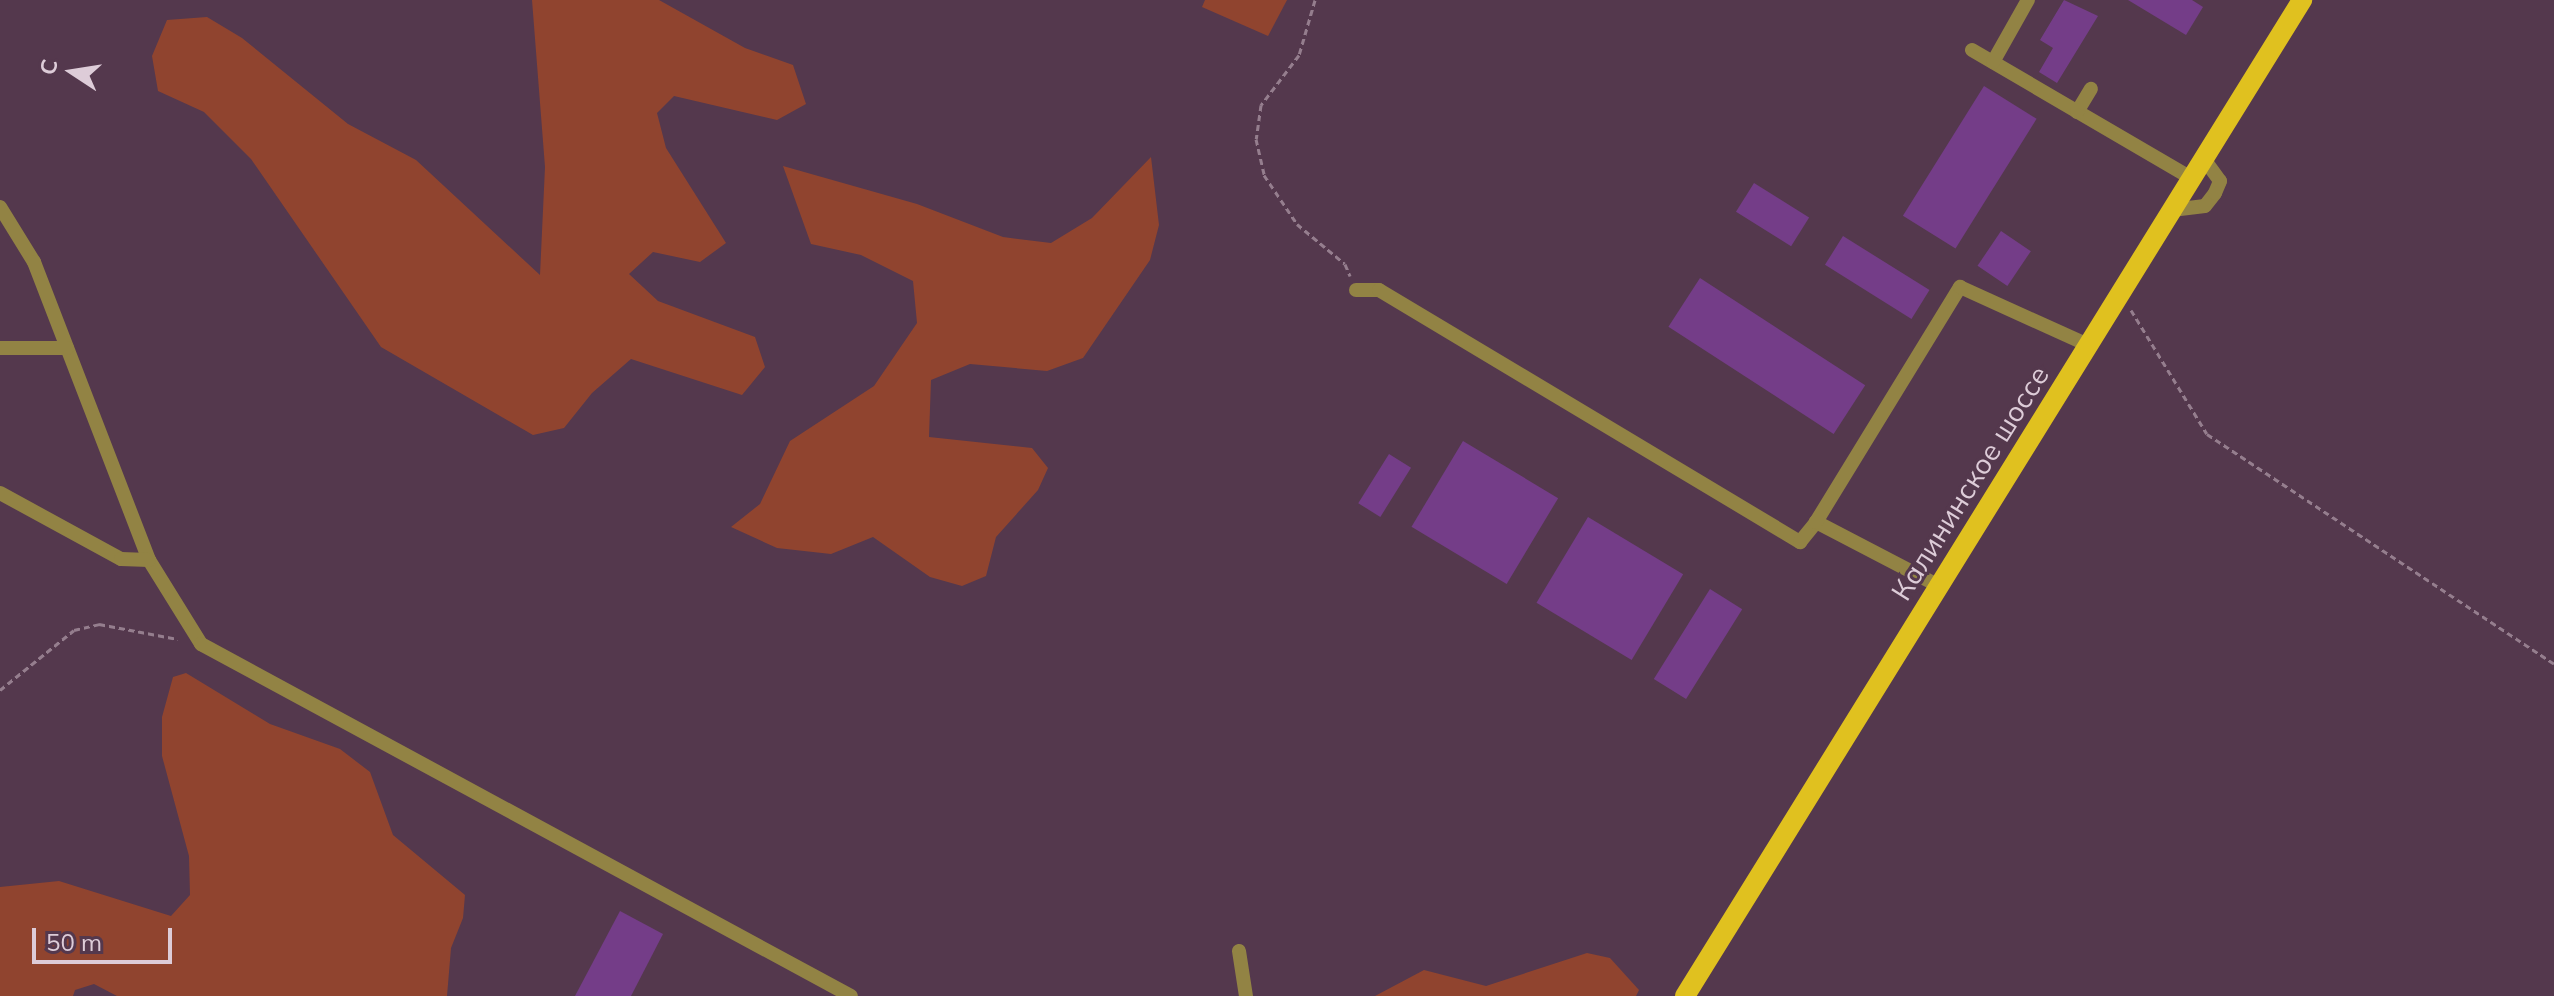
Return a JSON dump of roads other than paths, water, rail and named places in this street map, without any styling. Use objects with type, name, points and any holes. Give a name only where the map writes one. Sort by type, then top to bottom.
[{"type":"main road","name":"Калининское шоссе","points":[[1685,996],[2302,0]]},
{"type":"street","points":[[1993,62],[2028,0]]},
{"type":"street","points":[[1972,50],[2191,178]]},
{"type":"street","points":[[2077,112],[2091,89]]},
{"type":"street","points":[[2172,210],[2205,206],[2215,193],[2220,181],[2204,159]]},
{"type":"street","points":[[0,207],[21,234],[149,560],[201,644],[851,996]]},
{"type":"street","points":[[1356,290],[1379,290],[1800,542],[1816,522],[1960,287],[2088,345]]},
{"type":"street","points":[[0,348],[67,348]]},
{"type":"street","points":[[0,493],[121,559],[149,560]]},
{"type":"street","points":[[1816,522],[1939,586]]},
{"type":"street","points":[[1239,951],[1246,996]]}]
